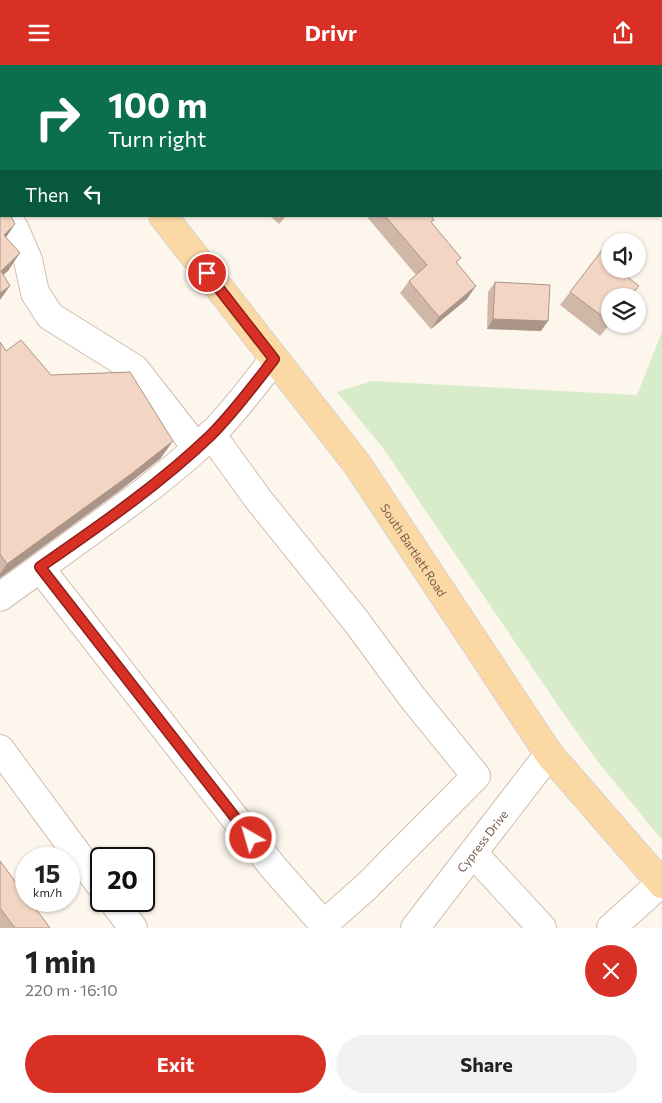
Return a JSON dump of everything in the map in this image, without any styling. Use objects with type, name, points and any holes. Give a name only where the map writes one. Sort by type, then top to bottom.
[{"type":"main road","name":"South Bartlett Road","points":[[164,217],[356,464],[549,755],[662,884]]},
{"type":"street","points":[[8,217],[28,260],[35,293],[50,316],[135,369],[258,499],[356,621],[412,697],[476,776],[325,926],[273,867],[40,567]]},
{"type":"street","points":[[0,597],[151,487],[204,441],[246,396],[274,359]]},
{"type":"street","points":[[0,749],[90,871]]},
{"type":"street","name":"Cypress Drive","points":[[415,928],[549,755]]},
{"type":"street","points":[[473,853],[542,928]]},
{"type":"street","points":[[611,928],[662,884]]},
{"type":"street","points":[[121,912],[133,928]]},
{"type":"green space","points":[[662,332],[662,840],[599,763],[383,448],[337,392],[372,381],[637,395]]},
{"type":"building","points":[[0,217],[12,217],[15,224],[4,235],[20,253],[1,271],[10,286],[0,293]]},
{"type":"building","points":[[386,217],[432,217],[434,220],[431,222],[461,258],[456,262],[476,286],[439,317],[409,281],[427,265]]},
{"type":"building","points":[[601,252],[601,278],[629,278],[639,286],[637,288],[601,288],[601,315],[570,292]]},
{"type":"building","points":[[495,282],[550,285],[548,321],[493,319]]},
{"type":"building","points":[[21,340],[51,375],[130,372],[173,441],[131,474],[7,564],[0,554],[0,342],[6,351]]},
{"type":"building","points":[[0,861],[15,881],[15,912],[38,912],[50,928],[15,928],[0,908]]},
{"type":"route","points":[[207,273],[274,359],[246,396],[211,434],[151,487],[40,567],[251,838]]}]
